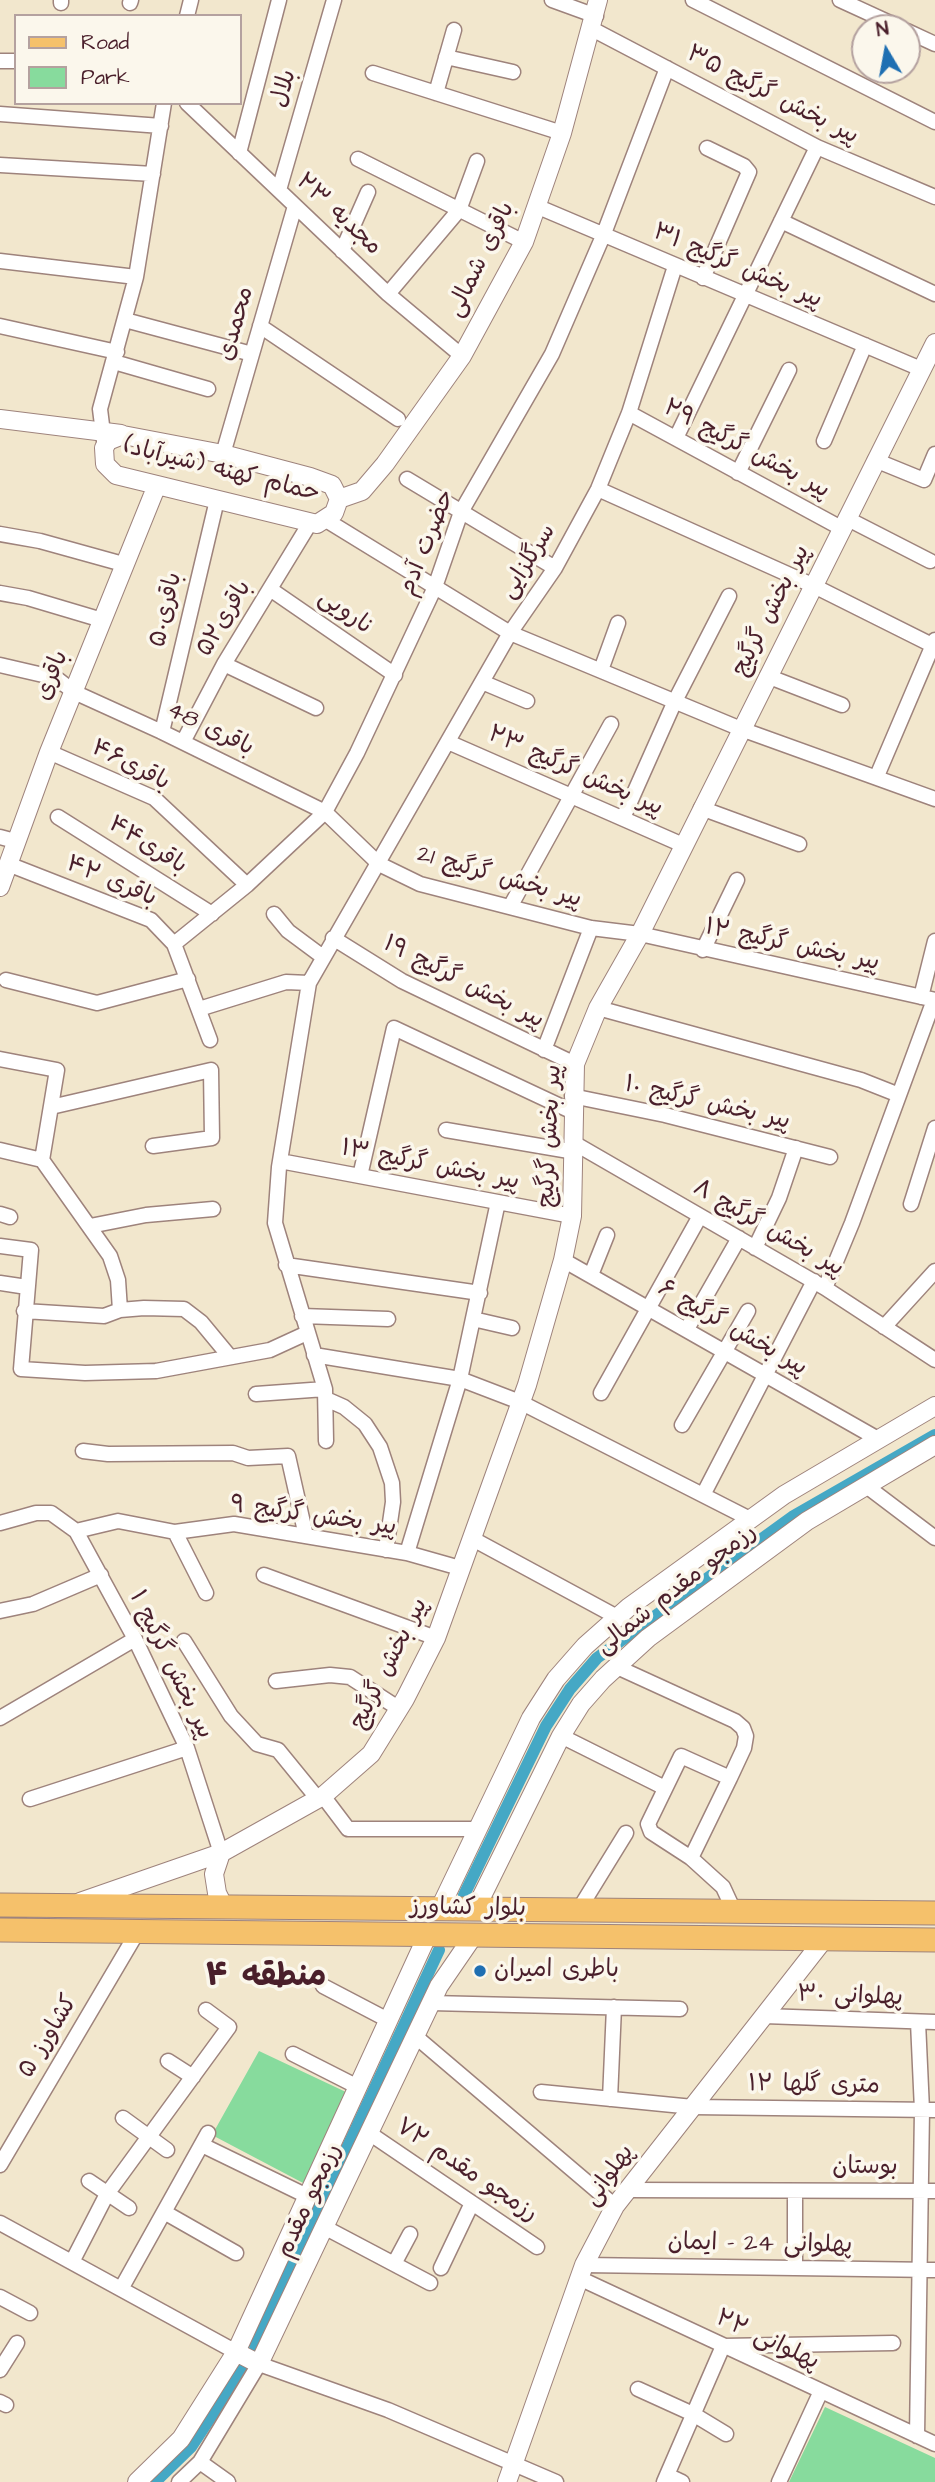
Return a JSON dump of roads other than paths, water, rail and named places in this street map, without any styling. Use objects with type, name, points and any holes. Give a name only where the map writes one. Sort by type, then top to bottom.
[{"type":"main road","name":"بلوار کشاورز","points":[[0,1905],[935,1913]]},
{"type":"main road","points":[[578,1911],[578,1936]]},
{"type":"main road","name":"بلوار کشاورز","points":[[0,1930],[935,1940]]},
{"type":"street","points":[[239,153],[279,0]]},
{"type":"street","name":"بلال","points":[[279,190],[334,0]]},
{"type":"street","name":"پیر بخش گرگیج ۳۵","points":[[552,0],[596,15],[667,68],[817,147],[935,197]]},
{"type":"street","points":[[693,0],[935,122]]},
{"type":"street","points":[[840,0],[870,14]]},
{"type":"street","name":"باقری شمالی","points":[[339,499],[362,491],[462,356],[524,242],[562,133],[596,15]]},
{"type":"street","points":[[436,93],[454,30]]},
{"type":"street","points":[[446,57],[513,72]]},
{"type":"street","name":"حضرت آدم","points":[[174,944],[247,885],[325,812],[395,675],[435,587],[461,512],[552,354],[603,236],[667,68]]},
{"type":"street","points":[[373,73],[562,133]]},
{"type":"street","points":[[0,419],[103,440],[100,409],[136,277],[164,105]]},
{"type":"street","name":"مجدیه ۲۳","points":[[189,105],[388,294],[462,356]]},
{"type":"street","points":[[0,114],[161,126]]},
{"type":"street","points":[[676,438],[817,147]]},
{"type":"street","points":[[703,278],[748,172],[744,166],[707,148]]},
{"type":"street","points":[[358,159],[524,242]]},
{"type":"street","points":[[388,294],[459,210],[477,161]]},
{"type":"street","points":[[0,164],[153,174]]},
{"type":"street","points":[[342,251],[368,192]]},
{"type":"street","name":"محمدی","points":[[223,454],[295,206]]},
{"type":"street","name":"پیر بخش گرگیج ۳۱","points":[[536,206],[921,369]]},
{"type":"street","points":[[781,221],[935,294]]},
{"type":"street","points":[[0,261],[136,277]]},
{"type":"street","name":"سرگلزایی","points":[[326,1441],[326,1394],[275,1223],[280,1161],[309,983],[510,633],[555,568],[598,489],[629,413],[675,266]]},
{"type":"street","points":[[125,320],[252,354]]},
{"type":"street","points":[[0,326],[116,357],[208,389]]},
{"type":"street","points":[[260,326],[398,419]]},
{"type":"street","name":"پیر بخش گرگیج","points":[[69,1905],[221,1853],[321,1797],[371,1754],[398,1708],[436,1638],[520,1402],[563,1260],[572,1216],[575,1065],[598,1007],[640,934],[682,845],[935,343]]},
{"type":"street","points":[[824,441],[865,345]]},
{"type":"street","points":[[738,473],[789,370]]},
{"type":"street","name":"پیر بخش گرگیج ۲۹","points":[[629,413],[738,473],[930,561]]},
{"type":"street","name":"حمام کهنه (شیرآباد)","points":[[123,435],[223,454],[332,485],[339,499],[334,513],[318,522],[217,500],[109,470],[105,464],[103,440],[108,441],[123,435]]},
{"type":"street","points":[[875,460],[924,480],[935,454]]},
{"type":"street","points":[[407,479],[555,568]]},
{"type":"street","name":"باقری","points":[[0,887],[8,864],[8,839],[49,752],[157,485]]},
{"type":"street","points":[[598,489],[934,642],[877,776]]},
{"type":"street","name":"باقری۵۰","points":[[163,732],[217,500]]},
{"type":"street","points":[[318,522],[435,587],[510,633],[741,729],[935,799]]},
{"type":"street","name":"باقری۵۲","points":[[183,742],[223,664],[270,589],[318,522]]},
{"type":"street","points":[[0,534],[40,541],[123,564]]},
{"type":"street","name":"نارویی","points":[[270,589],[395,675]]},
{"type":"street","points":[[0,593],[28,597],[102,620]]},
{"type":"street","points":[[623,818],[675,701],[729,596]]},
{"type":"street","points":[[601,670],[618,622]]},
{"type":"street","points":[[223,664],[316,708]]},
{"type":"street","name":"باقری 48","points":[[0,665],[56,678],[74,692],[163,732],[325,812]]},
{"type":"street","points":[[767,676],[842,705]]},
{"type":"street","points":[[482,682],[527,701]]},
{"type":"street","points":[[510,907],[611,724]]},
{"type":"street","name":"پیر بخش گرگیج ۲۳","points":[[448,742],[682,845]]},
{"type":"street","name":"باقری۴۶","points":[[49,752],[154,798],[247,885]]},
{"type":"street","points":[[701,808],[799,844]]},
{"type":"street","name":"پیر بخش گرگیج 21","points":[[325,812],[379,864],[420,884],[591,928],[640,934]]},
{"type":"street","name":"باقری۴۴","points":[[58,817],[212,914]]},
{"type":"street","name":"باقری ۴۲","points":[[8,864],[151,920],[174,944],[210,1040]]},
{"type":"street","points":[[704,950],[737,880]]},
{"type":"street","points":[[274,914],[288,930],[323,957]]},
{"type":"street","points":[[544,1050],[591,928]]},
{"type":"street","name":"پیر بخش گرگیج ۱۲","points":[[640,934],[930,999]]},
{"type":"street","name":"پیر بخش گرگیج ۱۹","points":[[333,938],[402,981],[575,1065]]},
{"type":"street","points":[[703,1494],[765,1373],[819,1285],[899,1095],[930,999],[935,941]]},
{"type":"street","points":[[6,980],[97,1003],[188,979]]},
{"type":"street","points":[[199,1009],[286,982],[309,983]]},
{"type":"street","points":[[598,1007],[861,1080],[899,1095]]},
{"type":"street","name":"پیر بخش گرگیج ۱۰","points":[[360,1176],[394,1028],[573,1104],[830,1157]]},
{"type":"street","points":[[0,1059],[57,1070],[43,1160]]},
{"type":"street","points":[[51,1107],[211,1070],[212,1138],[153,1146]]},
{"type":"street","points":[[911,1204],[935,1128]]},
{"type":"street","points":[[446,1130],[574,1148]]},
{"type":"street","name":"پیر بخش گرگیج ۸","points":[[574,1148],[739,1238],[819,1285],[935,1360]]},
{"type":"street","points":[[755,1248],[779,1198],[796,1148]]},
{"type":"street","points":[[0,1150],[43,1160],[110,1256],[118,1280],[120,1310]]},
{"type":"street","name":"پیر بخش گرگیج ۱۳","points":[[280,1161],[572,1216]]},
{"type":"street","points":[[407,1553],[460,1379],[498,1202]]},
{"type":"street","points":[[90,1226],[146,1215],[214,1209]]},
{"type":"street","points":[[601,1393],[651,1309],[700,1216]]},
{"type":"street","points":[[591,1275],[607,1235]]},
{"type":"street","points":[[687,1329],[739,1238]]},
{"type":"street","points":[[0,1246],[31,1250],[21,1369],[85,1373],[156,1370],[270,1350],[307,1334]]},
{"type":"street","name":"پیر بخش گرگیج ۶","points":[[563,1260],[878,1439]]},
{"type":"street","points":[[286,1265],[480,1293]]},
{"type":"street","points":[[884,1327],[935,1271]]},
{"type":"street","points":[[0,1283],[27,1287]]},
{"type":"street","points":[[24,1311],[104,1316],[120,1310],[184,1309],[201,1322],[230,1357]]},
{"type":"street","points":[[682,1425],[748,1311]]},
{"type":"street","points":[[302,1316],[388,1319]]},
{"type":"street","points":[[473,1319],[512,1328]]},
{"type":"street","points":[[314,1355],[460,1379],[520,1402],[750,1519]]},
{"type":"street","points":[[256,1394],[326,1394],[365,1424],[380,1447],[392,1483],[386,1549]]},
{"type":"street","points":[[439,1910],[531,1718],[556,1679],[585,1646],[617,1617],[784,1495],[935,1406]]},
{"type":"street","name":"رزمجو مقدم شمالی","points":[[475,1910],[561,1736],[582,1704],[617,1667],[648,1638],[807,1521],[933,1447]]},
{"type":"street","points":[[83,1451],[108,1454],[233,1453],[248,1458],[288,1456],[306,1536]]},
{"type":"street","points":[[865,1485],[935,1538]]},
{"type":"street","name":"پیر بخش گرگیج ۱","points":[[0,1523],[36,1513],[51,1513],[76,1531],[135,1639],[187,1748],[221,1853]]},
{"type":"street","name":"پیر بخش گرگیج ۹","points":[[76,1531],[118,1521],[175,1532],[234,1524],[407,1553],[460,1568]]},
{"type":"street","points":[[175,1532],[205,1593]]},
{"type":"street","points":[[471,1538],[617,1617]]},
{"type":"street","points":[[0,1611],[33,1604],[100,1575]]},
{"type":"street","points":[[264,1575],[436,1638]]},
{"type":"street","points":[[0,1718],[135,1639]]},
{"type":"street","points":[[184,1641],[231,1716],[257,1744],[278,1750],[348,1829],[477,1829]]},
{"type":"street","points":[[617,1667],[735,1721],[743,1728],[746,1736],[744,1748],[691,1858]]},
{"type":"street","points":[[276,1681],[330,1675],[350,1677],[398,1708]]},
{"type":"street","points":[[561,1736],[665,1788]]},
{"type":"street","points":[[30,1799],[187,1748]]},
{"type":"street","points":[[730,1778],[681,1756],[648,1824],[651,1832],[691,1858],[723,1887],[735,1913]]},
{"type":"street","points":[[578,1911],[626,1833]]},
{"type":"street","points":[[221,1853],[214,1874],[217,1893],[224,1907]]},
{"type":"street","name":"کشاورز ۵","points":[[0,2165],[138,1931]]},
{"type":"street","name":"رزمجو مقدم","points":[[137,2482],[180,2439],[236,2352],[428,1934]]},
{"type":"street","name":"رزمجو مقدم","points":[[179,2482],[200,2462],[259,2364],[431,2003],[454,1961],[474,1935]]},
{"type":"street","name":"پهلوانی","points":[[507,2482],[582,2272],[615,2206],[825,1938]]},
{"type":"street","points":[[323,1986],[388,2020]]},
{"type":"street","points":[[431,2003],[680,2009]]},
{"type":"street","points":[[610,2099],[614,2007]]},
{"type":"street","points":[[72,2262],[107,2194],[229,2027],[206,2010]]},
{"type":"street","name":"پهلوانی ۳۰","points":[[764,2016],[935,2022]]},
{"type":"street","points":[[916,2436],[919,2270],[928,2191],[928,2110],[918,2022]]},
{"type":"street","points":[[415,2036],[615,2206]]},
{"type":"street","points":[[293,2054],[358,2087]]},
{"type":"street","points":[[168,2061],[192,2077]]},
{"type":"street","name":"۱۲ متری گلها","points":[[541,2092],[693,2107],[928,2110]]},
{"type":"street","points":[[123,2118],[167,2150]]},
{"type":"street","name":"رزمجو مقدم ۷۲","points":[[369,2133],[537,2247]]},
{"type":"street","points":[[121,2289],[205,2139],[307,2196]]},
{"type":"street","points":[[89,2181],[129,2208]]},
{"type":"street","name":"بوستان","points":[[628,2190],[928,2191]]},
{"type":"street","points":[[795,2191],[795,2267]]},
{"type":"street","points":[[441,2268],[472,2203]]},
{"type":"street","points":[[164,2212],[236,2253]]},
{"type":"street","points":[[0,2223],[259,2364],[388,2410],[556,2482]]},
{"type":"street","points":[[324,2227],[430,2283]]},
{"type":"street","points":[[394,2263],[410,2234]]},
{"type":"street","name":"پهلوانی 24 - ایمان","points":[[582,2272],[795,2267],[935,2270]]},
{"type":"street","name":"پهلوانی ۲۲","points":[[582,2272],[723,2346],[935,2444]]},
{"type":"street","points":[[0,2297],[30,2313]]},
{"type":"street","points":[[0,2370],[17,2343]]},
{"type":"street","points":[[682,2482],[665,2479],[723,2346],[893,2343]]},
{"type":"street","points":[[638,2389],[693,2414],[726,2434]]},
{"type":"street","points":[[779,2482],[821,2391]]},
{"type":"street","points":[[200,2462],[228,2482]]},
{"type":"waterway","points":[[464,1895],[546,1726],[570,1689],[597,1658],[792,1517],[935,1435]]},
{"type":"waterway","points":[[255,2346],[439,1950]]},
{"type":"waterway","points":[[155,2482],[191,2447],[243,2368]]},
{"type":"place","name":"باطری امیران","points":[[480,1971]]},
{"type":"district","name":"منطقه ۴","points":[[266,1978]]}]
